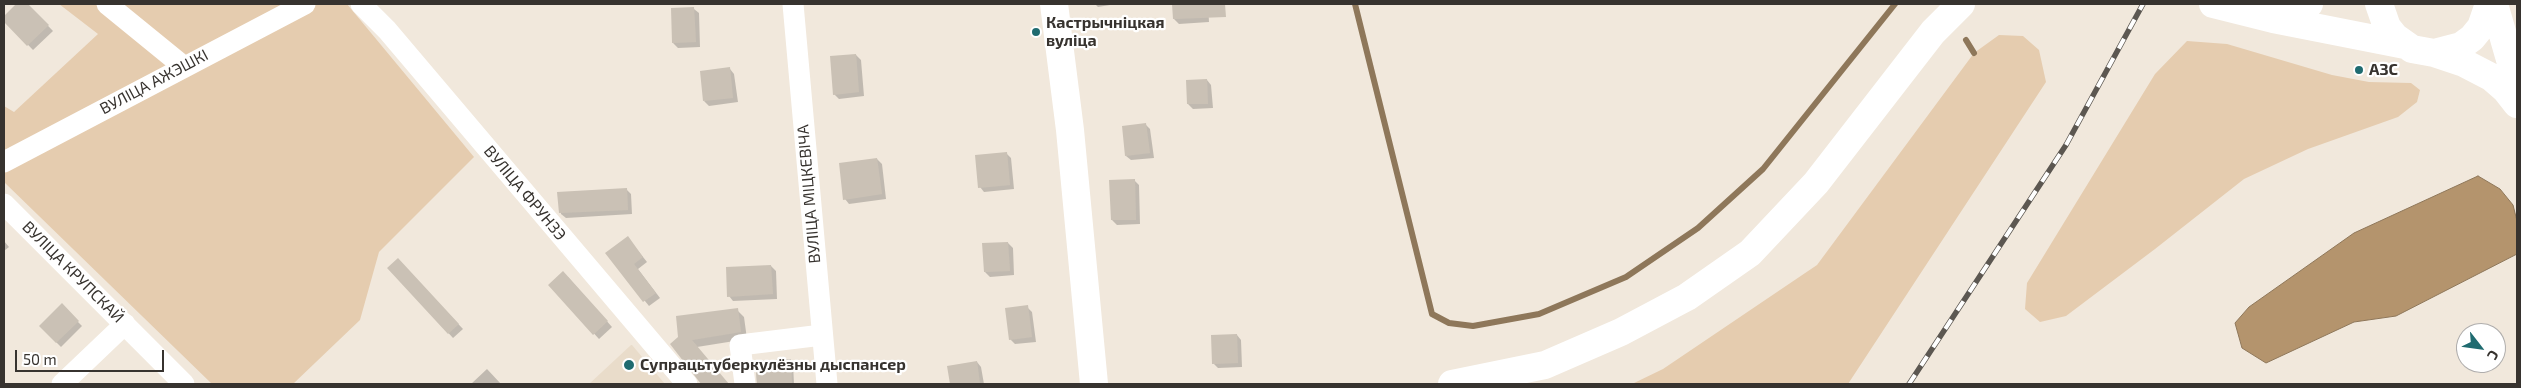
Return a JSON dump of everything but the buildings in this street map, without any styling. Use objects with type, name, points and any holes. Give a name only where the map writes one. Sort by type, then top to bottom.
[{"type":"main road","points":[[1054,4],[1070,130],[1094,384]]},
{"type":"main road","points":[[1452,384],[1546,365],[1621,332],[1688,297],[1750,253],[1816,183],[1933,32],[1961,4]]},
{"type":"main road","points":[[2213,4],[2273,19],[2405,45],[2419,51],[2464,63],[2491,77],[2506,90],[2517,104]]},
{"type":"main road","points":[[2273,19],[2309,4]]},
{"type":"main road","points":[[2379,4],[2387,27],[2405,45]]},
{"type":"main road","points":[[2434,54],[2461,46],[2472,38],[2481,27],[2489,4]]},
{"type":"main road","points":[[2494,4],[2517,84]]},
{"type":"street","points":[[107,4],[183,66]]},
{"type":"street","name":"ВУЛІЦА АЖЭШКІ","points":[[4,162],[183,66],[306,4]]},
{"type":"street","name":"ВУЛІЦА ФРУНЗЭ","points":[[361,4],[387,30],[687,384]]},
{"type":"street","name":"ВУЛІЦА МІЦКЕВІЧА","points":[[793,4],[827,384]]},
{"type":"street","name":"ВУЛІЦА КРУПСКАЙ","points":[[4,204],[184,384]]},
{"type":"street","points":[[62,384],[125,324]]},
{"type":"street","points":[[745,384],[740,345],[822,335]]},
{"type":"shaded area","points":[[59,4],[347,4],[474,157],[379,252],[360,320],[293,384],[212,384],[4,182],[4,106],[14,112],[98,34]]},
{"type":"shaded area","points":[[1999,35],[2023,36],[2039,50],[2046,82],[1848,384],[1632,384],[1663,369],[1817,265],[1974,53]]},
{"type":"shaded area","points":[[2187,41],[2227,44],[2332,75],[2369,82],[2411,83],[2420,90],[2417,102],[2398,117],[2308,149],[2244,179],[2066,316],[2040,322],[2025,309],[2027,283],[2155,74]]},
{"type":"shaded area","points":[[2478,176],[2500,189],[2513,205],[2517,221],[2517,254],[2396,316],[2354,322],[2266,363],[2242,348],[2235,323],[2249,307],[2354,233]]},
{"type":"shaded area","name":"Супрацьтуберкулёзны дыспансер","points":[[631,345],[665,384],[589,384]]},
{"type":"waterway","points":[[1355,4],[1432,314],[1449,323],[1473,326],[1539,314],[1626,277],[1698,228],[1763,169],[1895,4]]},
{"type":"waterway","points":[[1966,40],[1974,53]]},
{"type":"railway","points":[[1909,384],[2066,145],[2143,4]]},
{"type":"place","name":"Кастрычніцкая вуліца","points":[[1036,32]]},
{"type":"place","name":"АЗС","points":[[2359,70]]},
{"type":"place","name":"Супрацьтуберкулёзны дыспансер","points":[[629,365]]}]
